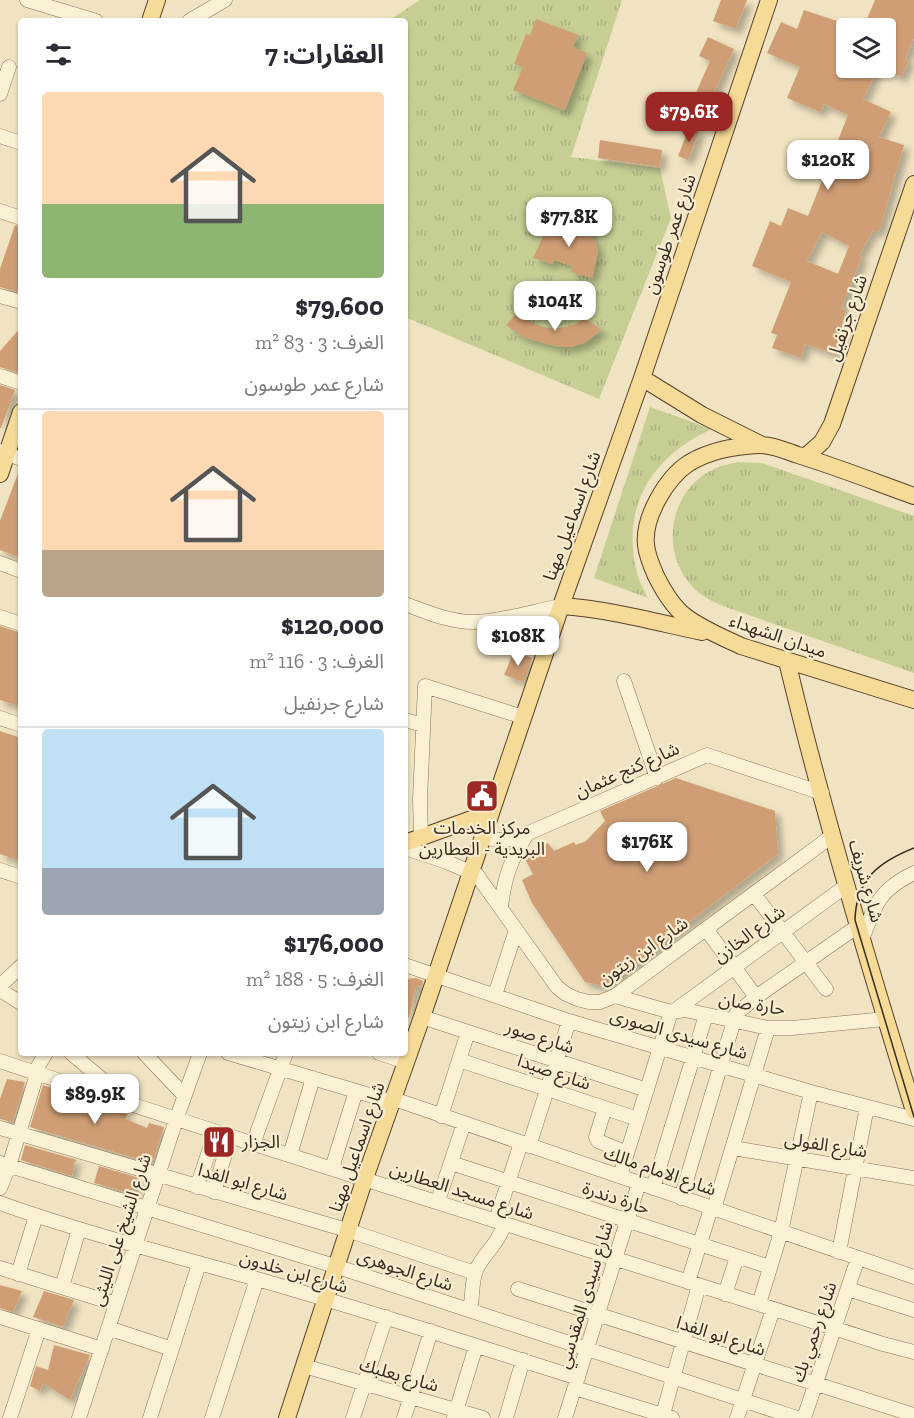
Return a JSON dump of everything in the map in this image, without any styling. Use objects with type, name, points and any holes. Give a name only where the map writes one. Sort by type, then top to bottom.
[{"type":"main road","points":[[151,18],[157,0]]},
{"type":"main road","name":"شارع عمر طوسون","points":[[642,378],[769,0]]},
{"type":"main road","name":"شارع جرنفيل","points":[[805,457],[822,442],[832,424],[914,184]]},
{"type":"main road","points":[[642,378],[702,415],[762,444]]},
{"type":"main road","name":"شارع اسماعيل مهنا","points":[[408,1053],[415,1023],[436,975],[561,606],[642,378]]},
{"type":"main road","points":[[0,474],[18,432]]},
{"type":"main road","name":"ميدان الشهداء","points":[[914,496],[762,444],[737,446],[688,464],[671,480],[657,499],[649,521],[646,545],[663,591],[683,615],[715,635],[787,661],[914,700]]},
{"type":"main road","points":[[561,606],[606,611],[715,635]]},
{"type":"main road","name":"شارع شريف","points":[[787,661],[846,886],[914,1111]]},
{"type":"main road","points":[[413,840],[490,812]]},
{"type":"main road","name":"شارع اسماعيل مهنا","points":[[287,1418],[407,1056]]},
{"type":"street","points":[[27,0],[86,18]]},
{"type":"street","points":[[194,18],[225,0]]},
{"type":"street","points":[[0,94],[10,67]]},
{"type":"street","points":[[0,136],[18,141]]},
{"type":"street","points":[[0,211],[18,217]]},
{"type":"street","points":[[0,296],[18,301]]},
{"type":"street","points":[[0,376],[18,382]]},
{"type":"street","points":[[0,563],[18,570]]},
{"type":"street","points":[[408,605],[448,619],[472,622],[561,606]]},
{"type":"street","points":[[0,617],[18,623]]},
{"type":"street","points":[[624,681],[657,778]]},
{"type":"street","points":[[413,840],[420,799],[425,686],[523,717]]},
{"type":"street","points":[[0,718],[18,724]]},
{"type":"street","points":[[408,721],[423,724]]},
{"type":"street","name":"شارع كنج عثمان","points":[[482,837],[498,840],[528,833],[707,755],[822,793]]},
{"type":"street","points":[[501,907],[508,868],[528,833]]},
{"type":"street","name":"شارع ابن زيتون","points":[[471,871],[484,883],[557,987],[577,999],[600,1002],[615,996],[832,836]]},
{"type":"street","points":[[408,849],[471,871]]},
{"type":"street","points":[[0,870],[18,876]]},
{"type":"street","points":[[681,1198],[720,1065],[739,1010],[806,963],[860,933],[885,891],[914,873]]},
{"type":"street","name":"شارع الخازن","points":[[672,1012],[846,886]]},
{"type":"street","points":[[754,894],[826,989]]},
{"type":"street","points":[[706,929],[756,997]]},
{"type":"street","points":[[495,995],[516,930]]},
{"type":"street","name":"شارع سيدى الصورى","points":[[408,966],[576,1023],[811,1092],[914,1119]]},
{"type":"street","points":[[18,969],[1,986],[18,1000]]},
{"type":"street","name":"حارة صان","points":[[615,996],[672,1012],[685,1010],[768,1028],[792,1028],[885,1019]]},
{"type":"street","points":[[470,1310],[475,1273],[502,1234],[500,1221],[508,1181],[547,1089],[556,1061],[589,1002]]},
{"type":"street","points":[[620,1176],[672,1012]]},
{"type":"street","points":[[653,1188],[706,1015]]},
{"type":"street","name":"شارع صور","points":[[415,1023],[468,1032],[647,1090]]},
{"type":"street","points":[[666,1417],[684,1343],[700,1244],[733,1148],[768,1028]]},
{"type":"street","points":[[441,1116],[468,1032]]},
{"type":"street","points":[[0,1188],[4,1165],[19,1134],[36,1073],[44,1056]]},
{"type":"street","points":[[75,1056],[104,1081],[113,1099]]},
{"type":"street","points":[[147,1056],[184,1095]]},
{"type":"street","name":"شارع الشيخ على الليثى","points":[[79,1418],[184,1095],[199,1056]]},
{"type":"street","points":[[253,1144],[285,1056]]},
{"type":"street","points":[[388,1056],[406,1062]]},
{"type":"street","name":"شارع الامام مالك","points":[[259,1057],[280,1068],[464,1123],[914,1277]]},
{"type":"street","name":"شارع صيدا","points":[[459,1060],[638,1119]]},
{"type":"street","name":"شارع مسجد العطارين","points":[[0,1062],[215,1133],[365,1178],[834,1329],[914,1352]]},
{"type":"street","points":[[290,1155],[313,1078]]},
{"type":"street","points":[[332,1168],[356,1091]]},
{"type":"street","points":[[759,1304],[781,1232],[811,1092]]},
{"type":"street","points":[[839,1252],[867,1107]]},
{"type":"street","points":[[605,1108],[596,1137],[598,1141],[627,1153]]},
{"type":"street","points":[[438,1202],[464,1123]]},
{"type":"street","name":"شارع ابو الفدا","points":[[0,1128],[350,1231],[475,1273]]},
{"type":"street","points":[[197,1187],[215,1133]]},
{"type":"street","points":[[214,1192],[230,1137]]},
{"type":"street","name":"شارع الفولى","points":[[733,1148],[914,1178]]},
{"type":"street","name":"حارة دندرة","points":[[451,1163],[770,1268]]},
{"type":"street","name":"شارع الجوهرى","points":[[4,1165],[338,1267],[797,1418]]},
{"type":"street","name":"شارع سيدى المقدسي","points":[[566,1418],[639,1183]]},
{"type":"street","name":"شارع ابن خلدون","points":[[0,1203],[135,1247],[257,1279],[523,1360],[666,1417]]},
{"type":"street","points":[[18,1274],[36,1216]]},
{"type":"street","points":[[62,1287],[79,1229]]},
{"type":"street","points":[[725,1294],[737,1257]]},
{"type":"street","name":"شارع رحمي بك","points":[[804,1418],[858,1258]]},
{"type":"street","points":[[150,1418],[199,1264]]},
{"type":"street","points":[[0,1268],[116,1304]]},
{"type":"street","points":[[212,1418],[257,1279]]},
{"type":"street","name":"شارع ابو الفدا","points":[[518,1289],[914,1415]]},
{"type":"street","points":[[848,1289],[914,1310]]},
{"type":"street","points":[[737,1418],[773,1309]]},
{"type":"street","points":[[0,1317],[102,1349]]},
{"type":"street","points":[[353,1418],[386,1317]]},
{"type":"street","points":[[108,1328],[172,1349]]},
{"type":"street","points":[[10,1418],[39,1329]]},
{"type":"street","points":[[404,1418],[431,1331]]},
{"type":"street","points":[[455,1414],[476,1346]]},
{"type":"street","points":[[506,1418],[523,1360]]},
{"type":"street","name":"شارع بعلبك","points":[[304,1366],[410,1397],[455,1414],[483,1418]]},
{"type":"green space","points":[[420,0],[622,0],[571,157],[660,168],[671,218],[599,399],[408,318],[408,18],[393,18]]},
{"type":"green space","points":[[650,407],[712,429],[691,440],[657,469],[637,506],[633,526],[633,549],[638,576],[648,598],[594,578]]},
{"type":"green space","points":[[738,462],[762,463],[914,516],[914,673],[726,607],[707,598],[691,585],[681,570],[675,554],[674,520],[679,504],[700,477],[718,467]]},
{"type":"building","points":[[721,0],[747,0],[736,29],[713,21]]},
{"type":"building","points":[[875,0],[914,0],[914,38],[905,59],[909,61],[901,77],[896,75],[896,18],[867,18]]},
{"type":"building","points":[[804,10],[836,21],[836,78],[873,78],[863,99],[891,112],[879,137],[904,145],[879,232],[873,230],[859,256],[862,257],[841,308],[846,310],[842,324],[845,325],[835,354],[805,344],[801,358],[772,348],[777,335],[771,333],[791,282],[752,266],[770,221],[781,226],[788,208],[808,216],[848,115],[824,104],[820,112],[787,98],[800,67],[767,53],[781,22],[797,29]],"holes":[[[822,232],[849,246],[838,274],[807,261]]]},
{"type":"building","points":[[536,19],[578,35],[573,47],[587,53],[565,110],[513,90],[523,67],[514,64],[526,34],[530,35]]},
{"type":"building","points":[[708,37],[734,49],[710,101],[695,95],[710,61],[699,56]]},
{"type":"building","points":[[690,126],[700,130],[688,160],[678,156]]},
{"type":"building","points":[[600,140],[662,150],[660,167],[598,158]]},
{"type":"building","points":[[567,222],[585,227],[596,243],[598,252],[592,278],[571,272],[572,266],[554,260],[552,264],[533,258],[544,234],[550,228]]},
{"type":"building","points":[[15,225],[18,226],[18,292],[0,287],[0,269]]},
{"type":"building","points":[[517,313],[543,327],[555,329],[565,327],[576,324],[584,318],[602,330],[584,343],[570,347],[555,346],[523,337],[506,325]]},
{"type":"building","points":[[18,330],[18,373],[0,367],[0,351]]},
{"type":"building","points":[[0,385],[15,390],[1,428],[0,428]]},
{"type":"building","points":[[18,473],[18,557],[0,550],[0,521]]},
{"type":"building","points":[[0,626],[18,632],[18,706],[0,700]]},
{"type":"building","points":[[514,651],[532,658],[524,682],[504,675]]},
{"type":"building","points":[[0,731],[18,737],[18,860],[0,854]]},
{"type":"building","points":[[676,778],[775,811],[778,854],[611,982],[604,986],[585,982],[532,903],[522,880],[533,874],[525,859],[533,854],[531,851],[548,843],[554,851],[574,842],[576,845],[586,841],[605,821],[600,811]]},
{"type":"building","points":[[416,978],[423,981],[422,986],[416,987],[409,1017],[408,1017],[408,979]]},
{"type":"building","points":[[7,1079],[25,1082],[13,1122],[0,1119],[0,1099]]},
{"type":"building","points":[[43,1085],[128,1114],[125,1119],[147,1128],[149,1123],[164,1127],[152,1163],[30,1127]]},
{"type":"building","points":[[25,1145],[77,1160],[72,1176],[21,1160]]},
{"type":"building","points":[[99,1166],[139,1178],[133,1194],[94,1183]]},
{"type":"building","points":[[0,1285],[22,1291],[13,1312],[0,1308]]},
{"type":"building","points":[[44,1291],[74,1300],[63,1327],[33,1317]]},
{"type":"building","points":[[54,1345],[90,1355],[70,1400],[43,1383],[40,1391],[30,1386],[36,1366],[48,1370]]},
{"type":"tram line","points":[[914,848],[890,859],[872,874],[860,893],[855,920],[914,1117]]},
{"type":"place","name":"مركز الخدمات البريدية - العطارين","points":[[482,796]]},
{"type":"place","name":"الجزار","points":[[219,1142]]}]
